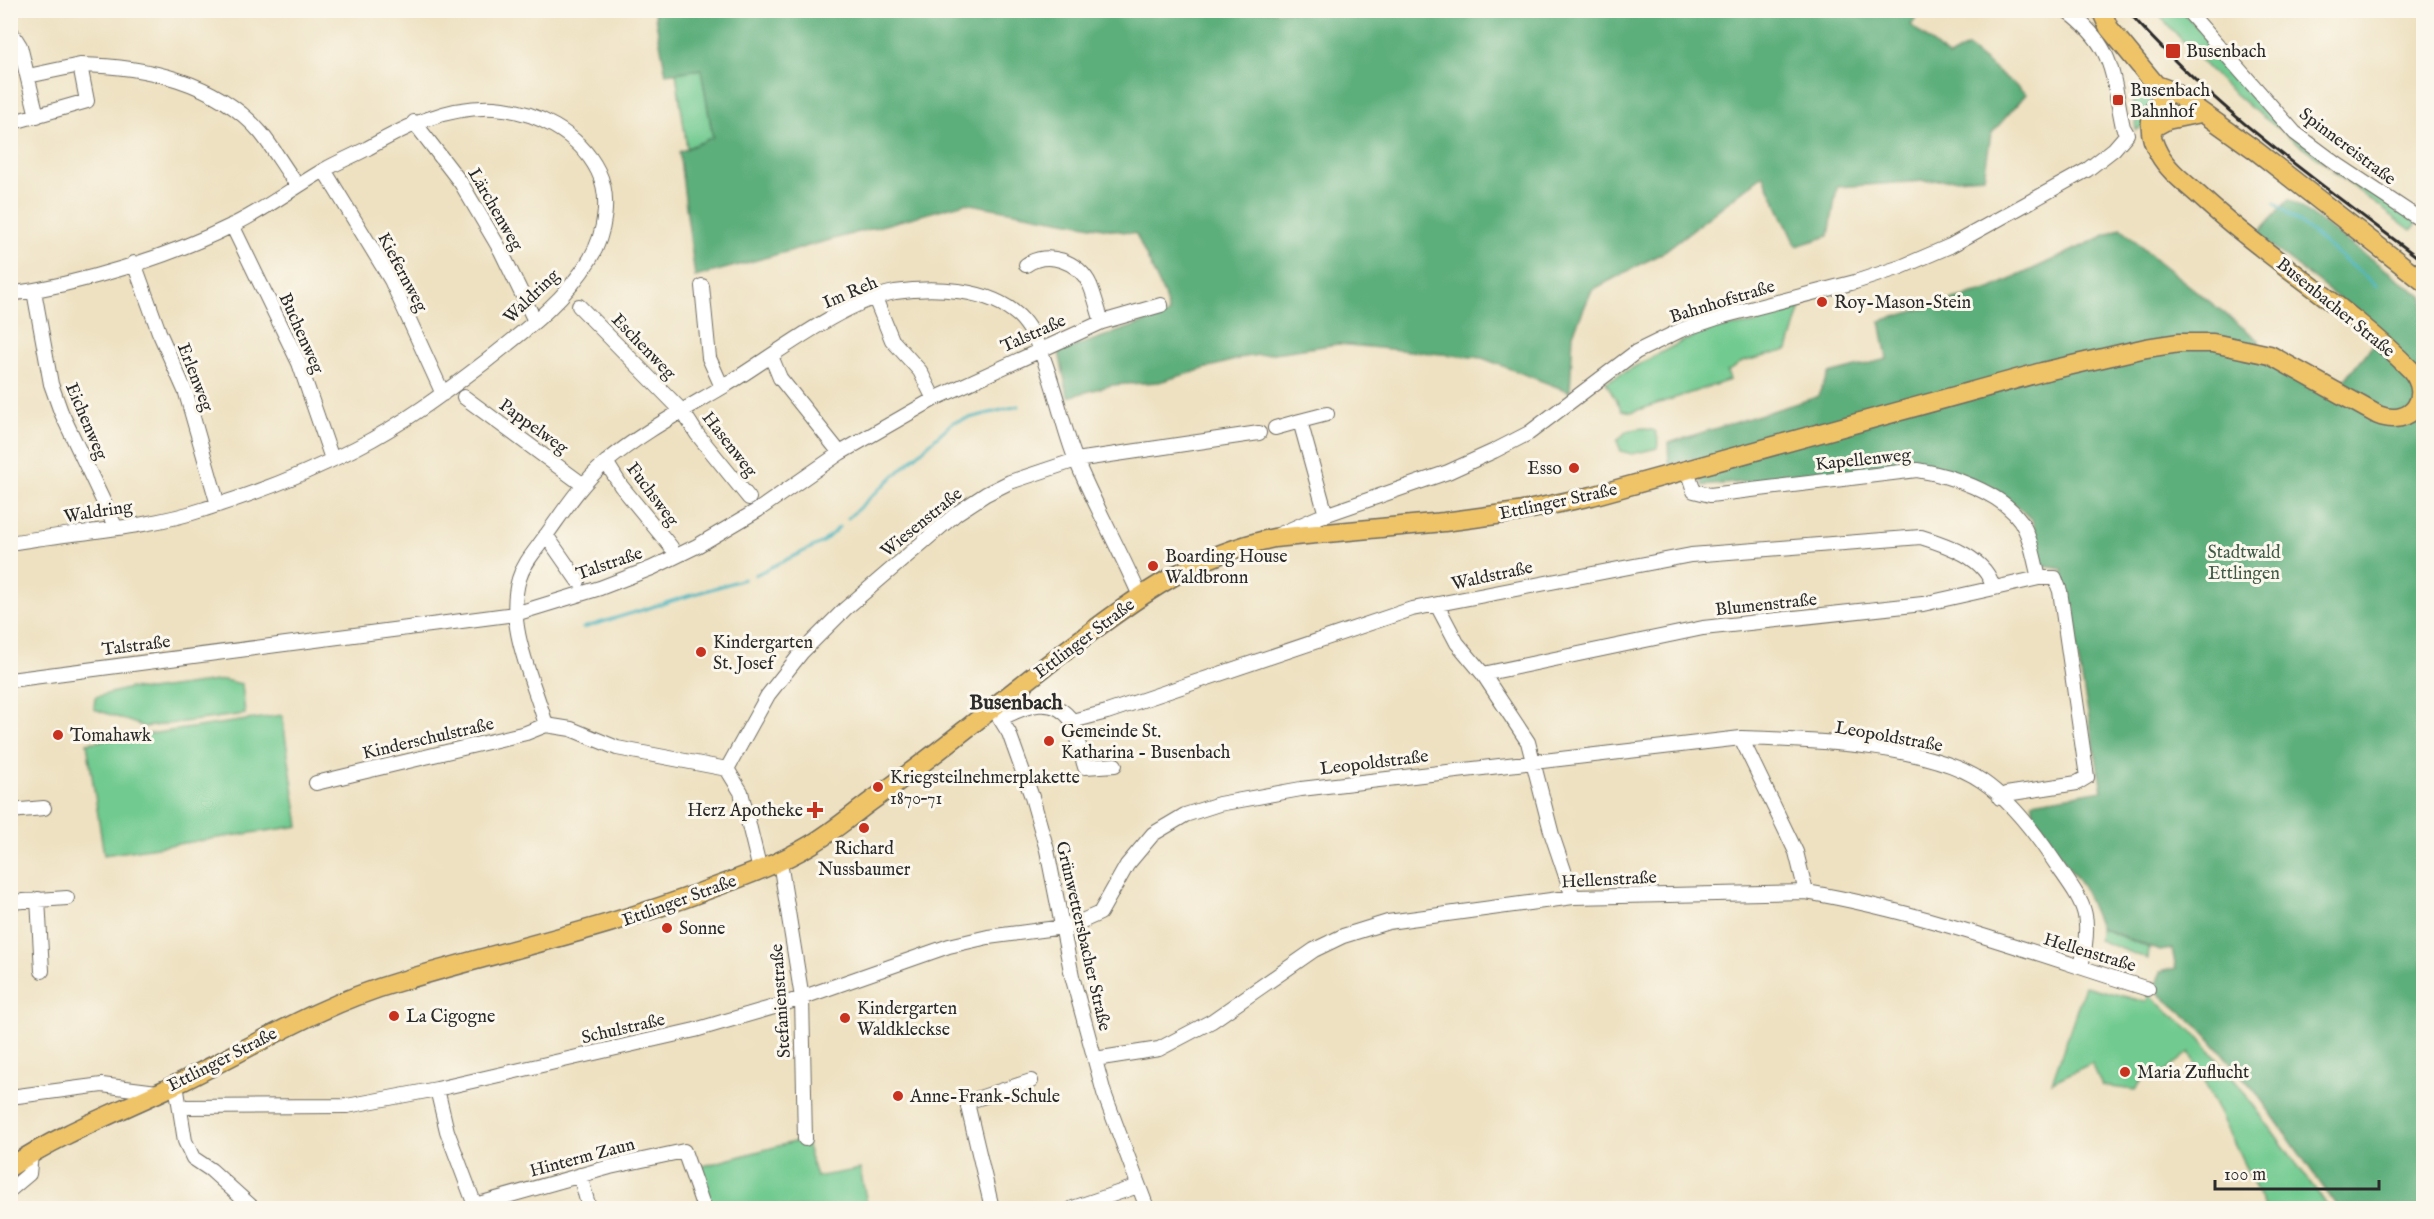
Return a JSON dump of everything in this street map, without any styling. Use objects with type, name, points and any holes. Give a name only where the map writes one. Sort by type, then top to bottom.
[{"type":"main road","points":[[2101,10],[2109,28],[2130,57],[2156,85],[2172,91],[2255,150],[2424,282]]},
{"type":"main road","points":[[2106,10],[2163,76],[2172,91],[2171,101],[2155,132]]},
{"type":"main road","points":[[2155,132],[2172,118],[2201,113]]},
{"type":"main road","name":"Busenbacher Straße","points":[[2042,372],[2146,348],[2213,343],[2270,355],[2387,419],[2403,418],[2420,399],[2420,384],[2407,365],[2228,222],[2166,164],[2155,132]]},
{"type":"main road","name":"Ettlinger Straße","points":[[10,1167],[30,1154],[176,1084],[307,1016],[370,991],[475,960],[602,927],[780,862],[815,842],[997,713],[1140,596],[1209,556],[1274,538],[1444,522],[1518,512],[1593,496],[2042,372]]},
{"type":"street","points":[[2066,10],[2092,31],[2107,55],[2114,76],[2123,127],[2127,134],[2155,132]]},
{"type":"street","name":"Spinnereistraße","points":[[2187,10],[2295,133],[2338,165],[2421,215]]},
{"type":"street","points":[[10,30],[20,46],[37,116]]},
{"type":"street","points":[[28,76],[80,65],[142,69],[183,82],[213,96],[242,115],[260,133],[298,186]]},
{"type":"street","points":[[10,123],[87,101],[80,65]]},
{"type":"street","name":"Waldring","points":[[10,294],[34,291],[135,263],[232,225],[324,170],[414,122],[456,111],[495,108],[545,122],[566,132],[587,152],[604,189],[606,204],[603,225],[592,257],[564,294],[535,321],[443,394],[402,423],[305,472],[218,504],[152,521],[10,543]]},
{"type":"street","name":"Lärchenweg","points":[[414,122],[461,183],[501,251],[535,321]]},
{"type":"street","name":"Bahnhofstraße","points":[[1274,538],[1285,530],[1448,472],[1529,433],[1619,363],[1681,330],[1724,316],[1855,282],[1901,267],[1950,246],[2087,170],[2114,149],[2127,134]]},
{"type":"street","name":"Kiefernweg","points":[[324,170],[391,280],[443,394]]},
{"type":"street","name":"Buchenweg","points":[[232,225],[298,363],[332,459]]},
{"type":"street","points":[[1026,265],[1036,258],[1052,256],[1081,272],[1089,283],[1102,322]]},
{"type":"street","name":"Erlenweg","points":[[135,263],[159,332],[186,393],[218,504]]},
{"type":"street","points":[[702,286],[709,358],[722,387]]},
{"type":"street","name":"Im Reh","points":[[515,614],[521,574],[582,484],[606,462],[823,322],[875,298],[894,292],[922,290],[959,291],[985,298],[1018,316],[1039,350],[1076,460],[1140,596]]},
{"type":"street","name":"Eichenweg","points":[[34,291],[51,384],[61,412],[116,526]]},
{"type":"street","points":[[875,298],[892,340],[920,371],[934,399]]},
{"type":"street","name":"Talstraße","points":[[10,680],[515,614],[600,588],[677,556],[748,516],[836,447],[1102,322],[1161,305]]},
{"type":"street","name":"Eschenweg","points":[[579,306],[683,412]]},
{"type":"street","points":[[771,356],[780,378],[836,447]]},
{"type":"street","name":"Pappelweg","points":[[464,397],[582,484]]},
{"type":"street","name":"Hasenweg","points":[[683,412],[697,434],[749,498]]},
{"type":"street","points":[[1275,428],[1328,414]]},
{"type":"street","points":[[1300,421],[1326,515]]},
{"type":"street","name":"Wiesenstraße","points":[[727,769],[768,695],[802,652],[845,609],[957,513],[986,494],[1010,482],[1076,460],[1258,433]]},
{"type":"street","name":"Fuchsweg","points":[[606,462],[621,486],[671,547]]},
{"type":"street","name":"Kapellenweg","points":[[1687,470],[1694,491],[1710,495],[1917,470],[1940,473],[1977,489],[2010,509],[2028,535],[2039,578]]},
{"type":"street","points":[[546,536],[578,581]]},
{"type":"street","name":"Waldstraße","points":[[1072,721],[1107,712],[1412,609],[1691,555],[1921,537],[1940,543],[1986,569],[1993,588]]},
{"type":"street","name":"Blumenstraße","points":[[1483,674],[1703,628],[1923,604],[2039,578],[2055,578],[2060,591],[2087,777],[2077,783],[2006,794],[2000,798]]},
{"type":"street","points":[[1437,605],[1457,643],[1483,674],[1528,742],[1552,835],[1573,897]]},
{"type":"street","points":[[515,614],[519,637],[546,725],[570,729],[617,748],[727,769],[741,792],[760,870]]},
{"type":"street","points":[[997,713],[1032,704],[1047,704],[1065,711],[1072,721],[1085,766],[1115,765]]},
{"type":"street","name":"Grünwettersbacher Straße","points":[[997,713],[1032,796],[1047,850],[1072,976],[1095,1059],[1147,1209]]},
{"type":"street","name":"Kinderschulstraße","points":[[316,783],[526,734],[546,725]]},
{"type":"street","points":[[1741,738],[1796,852],[1806,892]]},
{"type":"street","name":"Leopoldstraße","points":[[1063,927],[1084,921],[1100,913],[1140,848],[1153,834],[1185,815],[1219,804],[1301,789],[1741,738],[1808,741],[1904,753],[1966,771],[1984,781],[2029,825],[2079,896],[2086,912],[2088,927],[2081,966]]},
{"type":"street","points":[[10,811],[44,808]]},
{"type":"street","name":"Stefanienstraße","points":[[780,862],[802,998],[805,1139]]},
{"type":"street","name":"Hellenstraße","points":[[1095,1059],[1159,1049],[1179,1040],[1212,1020],[1304,956],[1343,936],[1388,922],[1573,897],[1806,892],[1841,898],[1926,921],[2081,966],[2148,989]]},
{"type":"street","points":[[10,902],[67,898]]},
{"type":"street","points":[[38,899],[42,971]]},
{"type":"street","name":"Schulstraße","points":[[180,1107],[347,1106],[437,1089],[695,1030],[802,998],[949,946],[1063,927]]},
{"type":"street","points":[[992,1209],[968,1107],[970,1101],[1031,1081]]},
{"type":"street","points":[[176,1084],[185,1141],[194,1158],[211,1170],[253,1209]]},
{"type":"street","points":[[10,1097],[102,1085],[157,1092]]},
{"type":"street","points":[[437,1089],[447,1131],[475,1207]]},
{"type":"street","name":"Hinterm Zaun","points":[[475,1207],[580,1175],[684,1151],[704,1209]]},
{"type":"street","points":[[10,1190],[29,1174],[30,1154]]},
{"type":"street","points":[[580,1175],[589,1209]]},
{"type":"street","points":[[1073,1209],[1138,1186]]},
{"type":"green space","points":[[654,11],[1922,11],[1911,25],[1949,57],[1967,47],[2026,94],[1991,134],[1984,177],[1837,187],[1829,236],[1796,246],[1763,175],[1662,253],[1592,290],[1573,334],[1570,392],[1482,358],[1338,344],[1245,357],[1159,382],[1112,385],[1068,397],[1059,352],[1169,314],[1164,295],[1136,234],[965,203],[695,277],[679,152],[713,137],[701,69],[666,74]]},
{"type":"green space","points":[[2155,11],[2182,11],[2330,167],[2251,108],[2219,80]]},
{"type":"green space","points":[[701,69],[713,138],[687,148],[676,73]]},
{"type":"green space","points":[[2146,84],[2151,99],[2149,110],[2144,126],[2136,130],[2135,123],[2138,121],[2135,104],[2132,103]]},
{"type":"green space","points":[[2334,170],[2418,223],[2411,230],[2332,171]]},
{"type":"green space","name":"Stadtwald Ettlingen","points":[[2289,199],[2423,297],[2423,1208],[2338,1208],[2255,1091],[2203,1031],[2155,990],[2160,972],[2176,968],[2172,949],[2159,951],[2100,927],[2083,887],[2035,820],[2032,802],[2102,790],[2062,569],[2043,566],[2032,519],[1994,488],[1930,463],[1703,486],[1694,458],[1669,465],[1668,443],[1817,397],[1829,374],[1887,359],[1880,321],[1990,289],[2121,228],[2159,262],[2260,341],[2251,357],[2275,366],[2329,399],[2383,333],[2257,235]]},
{"type":"green space","points":[[1801,307],[1788,350],[1742,362],[1727,372],[1730,380],[1632,412],[1622,410],[1606,382],[1681,342],[1715,329],[1758,323],[1767,316]]},
{"type":"green space","points":[[1642,428],[1655,431],[1659,441],[1657,448],[1632,454],[1621,451],[1617,441],[1627,431]]},
{"type":"green space","points":[[224,680],[242,684],[245,714],[145,727],[94,709],[95,697],[130,688],[149,690]]},
{"type":"green space","points":[[282,715],[299,826],[104,855],[87,743]]},
{"type":"green space","points":[[2100,928],[2149,948],[2148,959],[2098,940]]},
{"type":"green space","points":[[2085,986],[2146,1002],[2149,995],[2200,1038],[2240,1087],[2329,1208],[2265,1208],[2190,1052],[2159,1077],[2148,1073],[2135,1090],[2102,1086],[2092,1063],[2052,1082]]},
{"type":"green space","points":[[805,1139],[816,1177],[860,1169],[868,1208],[710,1208],[696,1168]]},
{"type":"waterway","points":[[2275,203],[2377,286]]},
{"type":"waterway","points":[[848,518],[953,422],[1018,406]]},
{"type":"waterway","points":[[755,575],[823,542],[839,527]]},
{"type":"waterway","points":[[583,628],[744,579]]},
{"type":"railway","points":[[2127,10],[2160,46],[2231,112],[2307,174],[2424,262]]},
{"type":"place","name":"Busenbach","points":[[2173,51]]},
{"type":"place","name":"Busenbach Bahnhof","points":[[2118,100]]},
{"type":"place","name":"Roy-Mason-Stein","points":[[1822,302]]},
{"type":"place","name":"Esso","points":[[1574,468]]},
{"type":"place","name":"Boarding House Waldbronn","points":[[1153,566]]},
{"type":"place","name":"Kindergarten St. Josef","points":[[701,652]]},
{"type":"place","name":"Tomahawk","points":[[58,735]]},
{"type":"place","name":"Gemeinde St. Katharina - Busenbach","points":[[1049,741]]},
{"type":"place","name":"Kriegsteilnehmerplakette 1870–71","points":[[878,787]]},
{"type":"place","name":"Herz Apotheke","points":[[815,810]]},
{"type":"place","name":"Richard Nussbaumer","points":[[864,828]]},
{"type":"place","name":"Sonne","points":[[667,928]]},
{"type":"place","name":"La Cigogne","points":[[394,1016]]},
{"type":"place","name":"Kindergarten Waldkleckse","points":[[845,1018]]},
{"type":"place","name":"Maria Zuflucht","points":[[2125,1072]]},
{"type":"place","name":"Anne-Frank-Schule","points":[[898,1096]]},
{"type":"district","name":"Busenbach","points":[[1016,702]]}]
